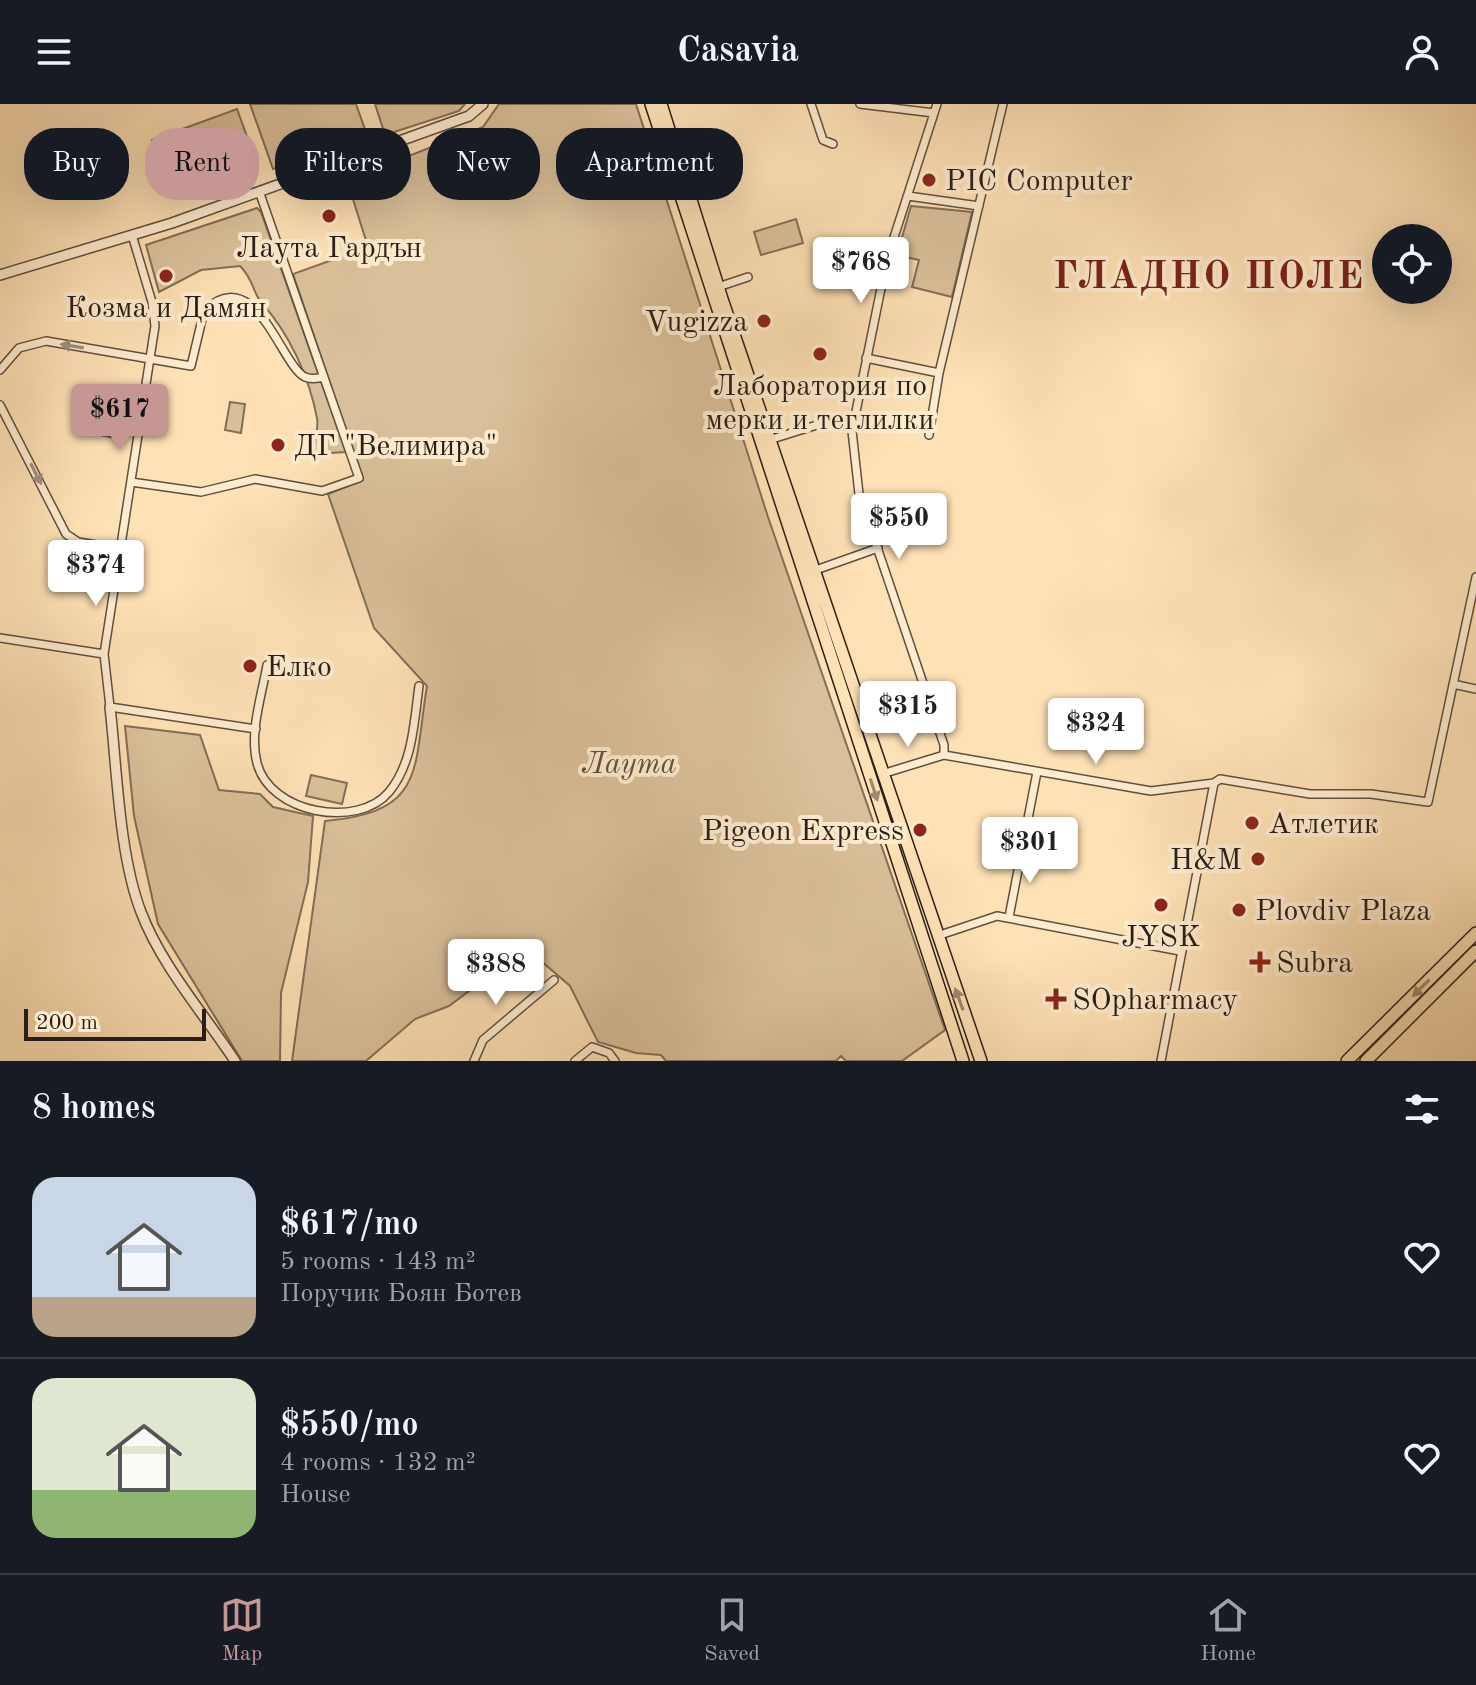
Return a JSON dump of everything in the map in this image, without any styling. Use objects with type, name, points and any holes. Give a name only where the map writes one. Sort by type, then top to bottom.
[{"type":"main road","points":[[651,104],[963,1061]]},
{"type":"main road","points":[[661,104],[713,289],[769,440],[981,1061]]},
{"type":"main road","points":[[1347,1061],[1476,933]]},
{"type":"main road","points":[[1366,1061],[1476,951]]},
{"type":"street","points":[[131,482],[201,492],[255,479],[322,491],[359,478],[259,191],[469,116],[483,104]]},
{"type":"street","points":[[811,104],[823,140],[833,144]]},
{"type":"street","points":[[860,104],[934,113]]},
{"type":"street","points":[[937,104],[887,259],[866,358],[858,416],[852,431],[859,494],[944,745],[944,755]]},
{"type":"street","points":[[929,435],[939,373],[1003,104]]},
{"type":"street","points":[[908,196],[979,206]]},
{"type":"street","points":[[0,275],[233,200]]},
{"type":"street","points":[[132,235],[154,315],[104,654],[122,823],[140,910],[154,940],[235,1061]]},
{"type":"street","points":[[713,289],[748,277]]},
{"type":"street","points":[[0,370],[12,353],[37,342],[191,366],[204,311],[217,302],[234,301],[247,304],[268,323],[301,375],[324,377]]},
{"type":"street","points":[[866,358],[939,373]]},
{"type":"street","points":[[0,405],[66,534],[78,542],[121,549]]},
{"type":"street","points":[[769,440],[858,416]]},
{"type":"street","points":[[813,571],[878,548]]},
{"type":"street","points":[[882,774],[944,755],[1151,791],[1223,780],[1310,794],[1371,794],[1428,802],[1476,577]]},
{"type":"street","points":[[0,638],[104,654]]},
{"type":"street","points":[[267,665],[256,729],[256,761],[269,790],[297,806],[355,812],[382,800],[403,771],[419,686]]},
{"type":"street","points":[[1453,684],[1476,689]]},
{"type":"street","points":[[110,707],[256,729]]},
{"type":"street","points":[[1009,917],[1037,772]]},
{"type":"street","points":[[1161,1061],[1214,783]]},
{"type":"street","points":[[937,936],[997,916],[1180,951]]},
{"type":"street","points":[[474,1061],[483,1040],[554,980]]},
{"type":"street","points":[[575,1061],[592,1047],[609,1053],[615,1061]]},
{"type":"green space","points":[[250,104],[356,104],[365,128],[275,128],[273,169]]},
{"type":"green space","points":[[375,104],[465,104],[459,111],[407,128],[383,128]]},
{"type":"green space","name":"Лаута","points":[[499,104],[636,104],[644,128],[556,128],[556,200],[667,200],[768,517],[945,1030],[902,1061],[846,1061],[841,1056],[836,1061],[666,1061],[661,1055],[636,1053],[598,1042],[570,986],[526,948],[449,1006],[415,1019],[366,1061],[292,1061],[325,821],[358,816],[382,808],[398,797],[409,782],[415,764],[427,686],[374,628],[328,494],[363,480],[293,274],[368,247],[353,200],[411,200],[411,155],[427,149],[427,200],[540,200],[540,128],[480,128]]},
{"type":"green space","points":[[237,109],[244,128],[185,128]]},
{"type":"green space","points":[[911,206],[972,212],[952,297],[912,287],[919,260],[897,255]]},
{"type":"green space","points":[[257,208],[346,452],[312,454],[317,418],[303,371],[289,341],[258,298],[240,266],[201,270],[159,292],[146,245]]},
{"type":"green space","points":[[796,219],[803,243],[761,255],[754,232]]},
{"type":"green space","points":[[100,397],[117,400],[111,437],[94,434]]},
{"type":"green space","points":[[230,402],[245,404],[241,433],[225,430]]},
{"type":"green space","points":[[125,726],[200,735],[219,790],[260,794],[273,807],[313,816],[308,882],[281,993],[280,1061],[242,1061],[158,924],[134,816]]},
{"type":"green space","points":[[311,775],[347,783],[342,804],[306,796]]},
{"type":"place","name":"PIC Computer","points":[[929,180]]},
{"type":"place","name":"Лаута Гардън","points":[[329,216]]},
{"type":"place","name":"Козма и Дамян","points":[[166,276]]},
{"type":"place","name":"Vugizza","points":[[764,321]]},
{"type":"place","name":"Лаборатория по мерки и теглилки","points":[[820,354]]},
{"type":"place","name":"ДГ \"Велимира\"","points":[[278,445]]},
{"type":"place","name":"Елко","points":[[250,666]]},
{"type":"place","name":"Атлетик","points":[[1252,823]]},
{"type":"place","name":"Pigeon Express","points":[[920,830]]},
{"type":"place","name":"H&M","points":[[1258,859]]},
{"type":"place","name":"JYSK","points":[[1161,905]]},
{"type":"place","name":"Plovdiv Plaza","points":[[1239,910]]},
{"type":"place","name":"Subra","points":[[1260,962]]},
{"type":"place","name":"SOpharmacy","points":[[1056,999]]},
{"type":"district","name":"ГЛАДНО ПОЛЕ","points":[[1209,275]]}]
